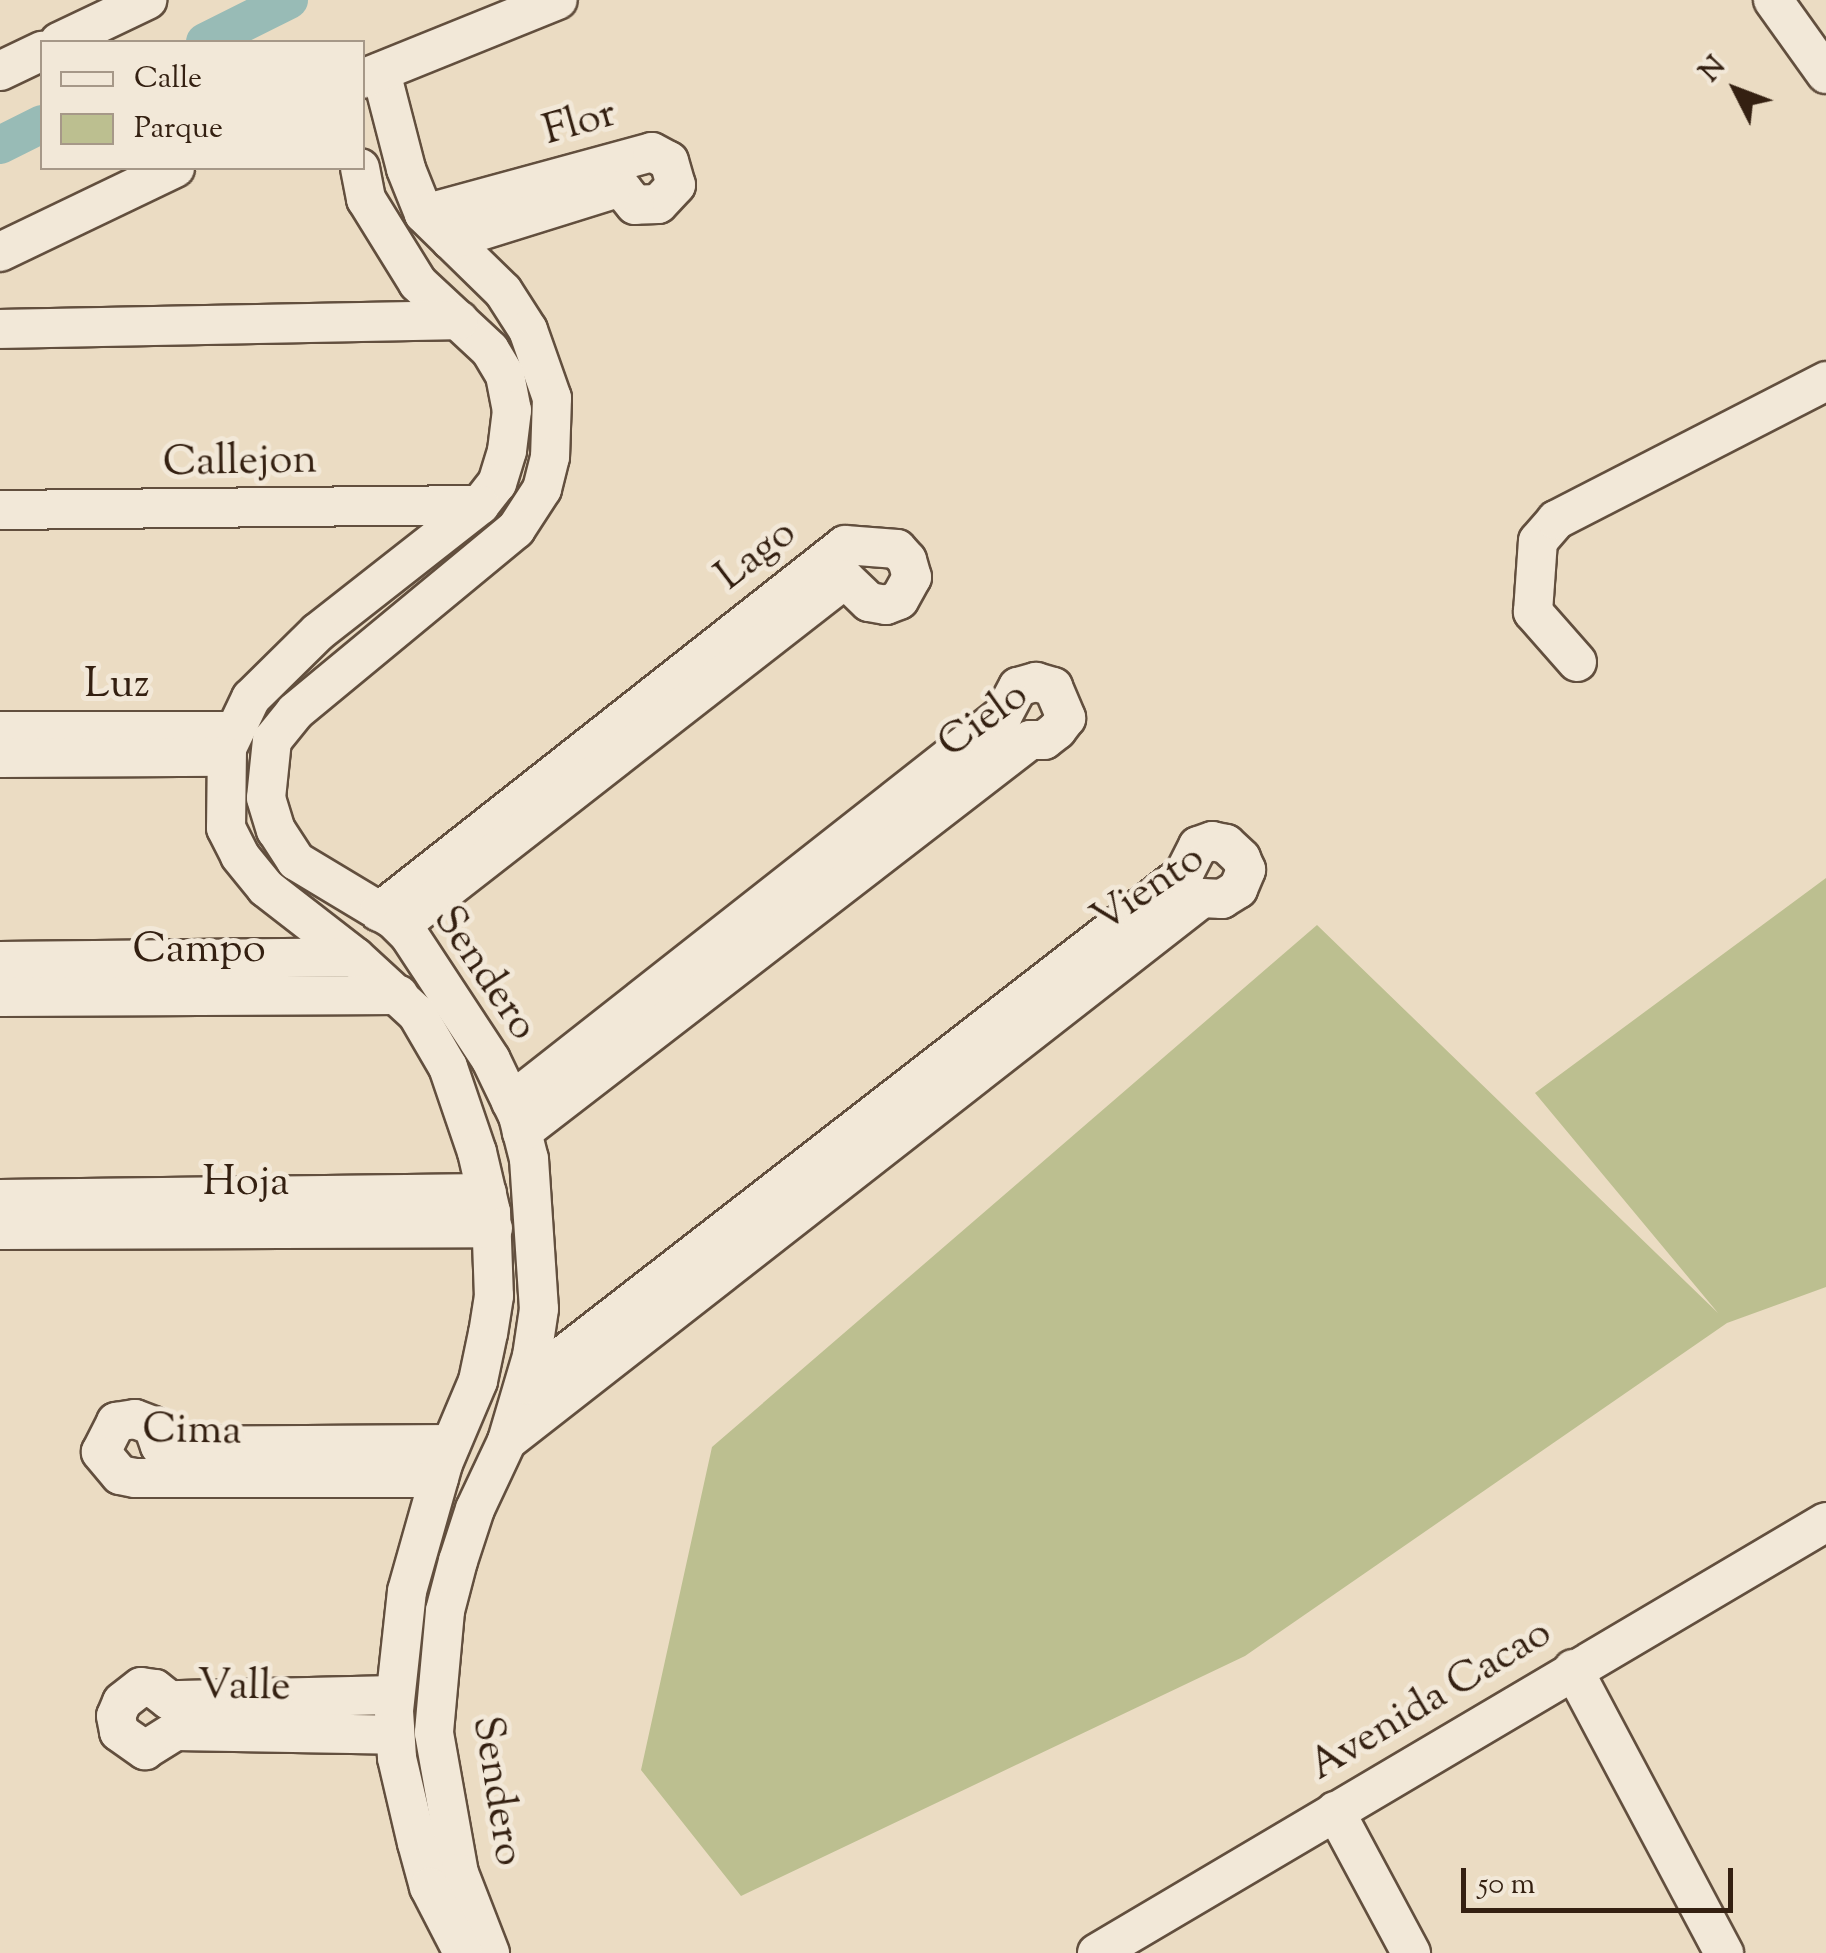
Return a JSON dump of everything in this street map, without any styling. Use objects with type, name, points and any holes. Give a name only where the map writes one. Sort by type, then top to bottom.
[{"type":"street","points":[[63,40],[148,0]]},
{"type":"street","points":[[1772,0],[1826,74]]},
{"type":"street","points":[[372,75],[549,1]]},
{"type":"street","points":[[0,71],[40,51]]},
{"type":"street","name":"Sendero","points":[[372,75],[424,214],[502,291],[528,330],[552,398],[554,430],[542,489],[516,528],[294,712],[272,740],[266,798],[276,830],[296,861],[330,886],[390,919],[459,1005],[516,1117],[536,1211],[539,1309],[525,1385],[507,1441],[474,1509],[458,1560],[445,1612],[434,1733],[458,1873],[490,1953]]},
{"type":"street","name":"Flor","points":[[424,214],[652,152],[669,161],[676,184],[658,204],[635,206],[623,190],[611,190],[451,240]]},
{"type":"street","points":[[0,252],[170,170]]},
{"type":"street","points":[[230,744],[250,698],[276,670],[480,506],[498,484],[512,410],[505,375],[490,350],[418,282],[366,199],[360,170]]},
{"type":"street","points":[[0,329],[459,320]]},
{"type":"street","points":[[1577,662],[1532,612],[1538,541],[1556,520],[1826,382]]},
{"type":"street","name":"Callejon","points":[[0,510],[480,506]]},
{"type":"street","name":"Lago","points":[[845,545],[897,549],[907,560],[912,577],[899,600],[886,605],[870,602],[846,579],[390,919],[845,545]]},
{"type":"street","name":"Cielo","points":[[1036,682],[1052,687],[1066,718],[1057,730],[1044,740],[1030,740],[516,1117],[1003,715],[1018,687],[1036,682]]},
{"type":"street","name":"Luz","points":[[0,730],[230,744]]},
{"type":"street","name":"Sendero","points":[[230,744],[226,828],[240,856],[266,888],[355,957],[416,1014],[448,1067],[490,1211],[494,1296],[488,1333],[478,1381],[445,1461],[407,1591],[395,1695],[395,1735],[430,1887],[463,1953]]},
{"type":"street","name":"Luz","points":[[0,758],[230,744]]},
{"type":"street","name":"Viento","points":[[507,1441],[1202,898],[1222,899],[1238,889],[1246,870],[1241,858],[1226,844],[1212,840],[1198,846],[1184,874],[525,1385]]},
{"type":"street","name":"Campo","points":[[0,961],[355,957]]},
{"type":"street","name":"Campo","points":[[0,997],[399,995]]},
{"type":"street","name":"Hoja","points":[[0,1199],[490,1211]]},
{"type":"street","name":"Hoja","points":[[0,1230],[490,1211]]},
{"type":"street","name":"Cima","points":[[136,1419],[152,1426],[160,1446],[445,1461],[135,1478],[120,1476],[101,1452],[116,1422],[136,1419]]},
{"type":"street","name":"Avenida Cacao","points":[[1098,1953],[1573,1669],[1822,1536]]},
{"type":"street","points":[[1573,1669],[1724,1953]]},
{"type":"street","name":"Valle","points":[[395,1695],[169,1700],[155,1688],[141,1687],[122,1702],[116,1716],[118,1732],[146,1750],[176,1731],[395,1735]]},
{"type":"street","points":[[1336,1810],[1412,1953]]},
{"type":"green space","points":[[1826,878],[1826,1287],[1727,1323],[1245,1656],[741,1896],[641,1770],[712,1447],[1317,925],[1718,1313],[1535,1093]]},
{"type":"waterway","points":[[209,40],[289,0]]},
{"type":"waterway","points":[[0,145],[40,125]]}]
